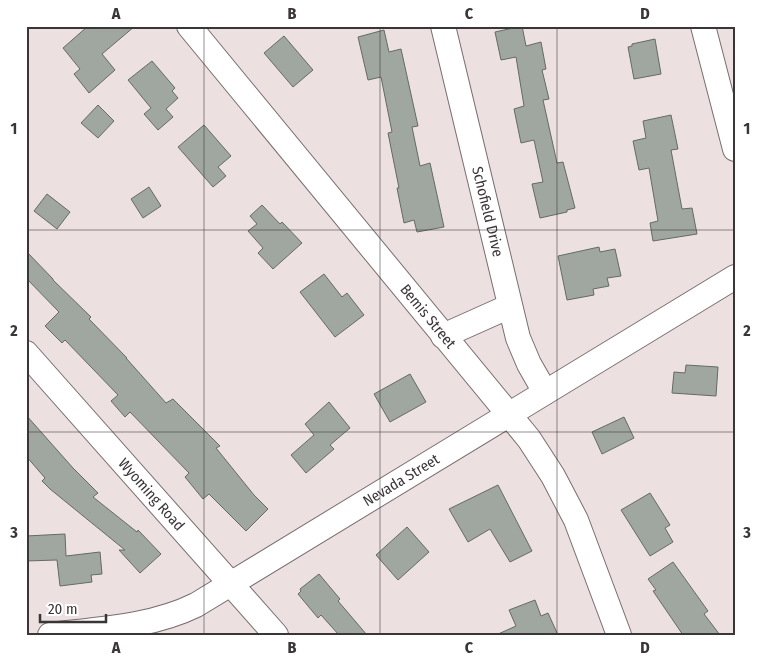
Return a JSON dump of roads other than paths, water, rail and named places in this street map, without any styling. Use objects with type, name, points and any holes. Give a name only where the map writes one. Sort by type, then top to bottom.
[{"type":"street","name":"Bemis Street","points":[[189,26],[509,414],[541,457],[573,513],[619,635]]},
{"type":"street","name":"Schofield Drive","points":[[443,26],[510,306],[523,351],[545,392]]},
{"type":"street","points":[[703,26],[735,149]]},
{"type":"street","name":"Nevada Street","points":[[50,635],[131,625],[164,618],[196,604],[232,584],[735,277]]},
{"type":"street","points":[[443,336],[510,306]]},
{"type":"street","name":"Wyoming Road","points":[[26,353],[276,635]]}]
